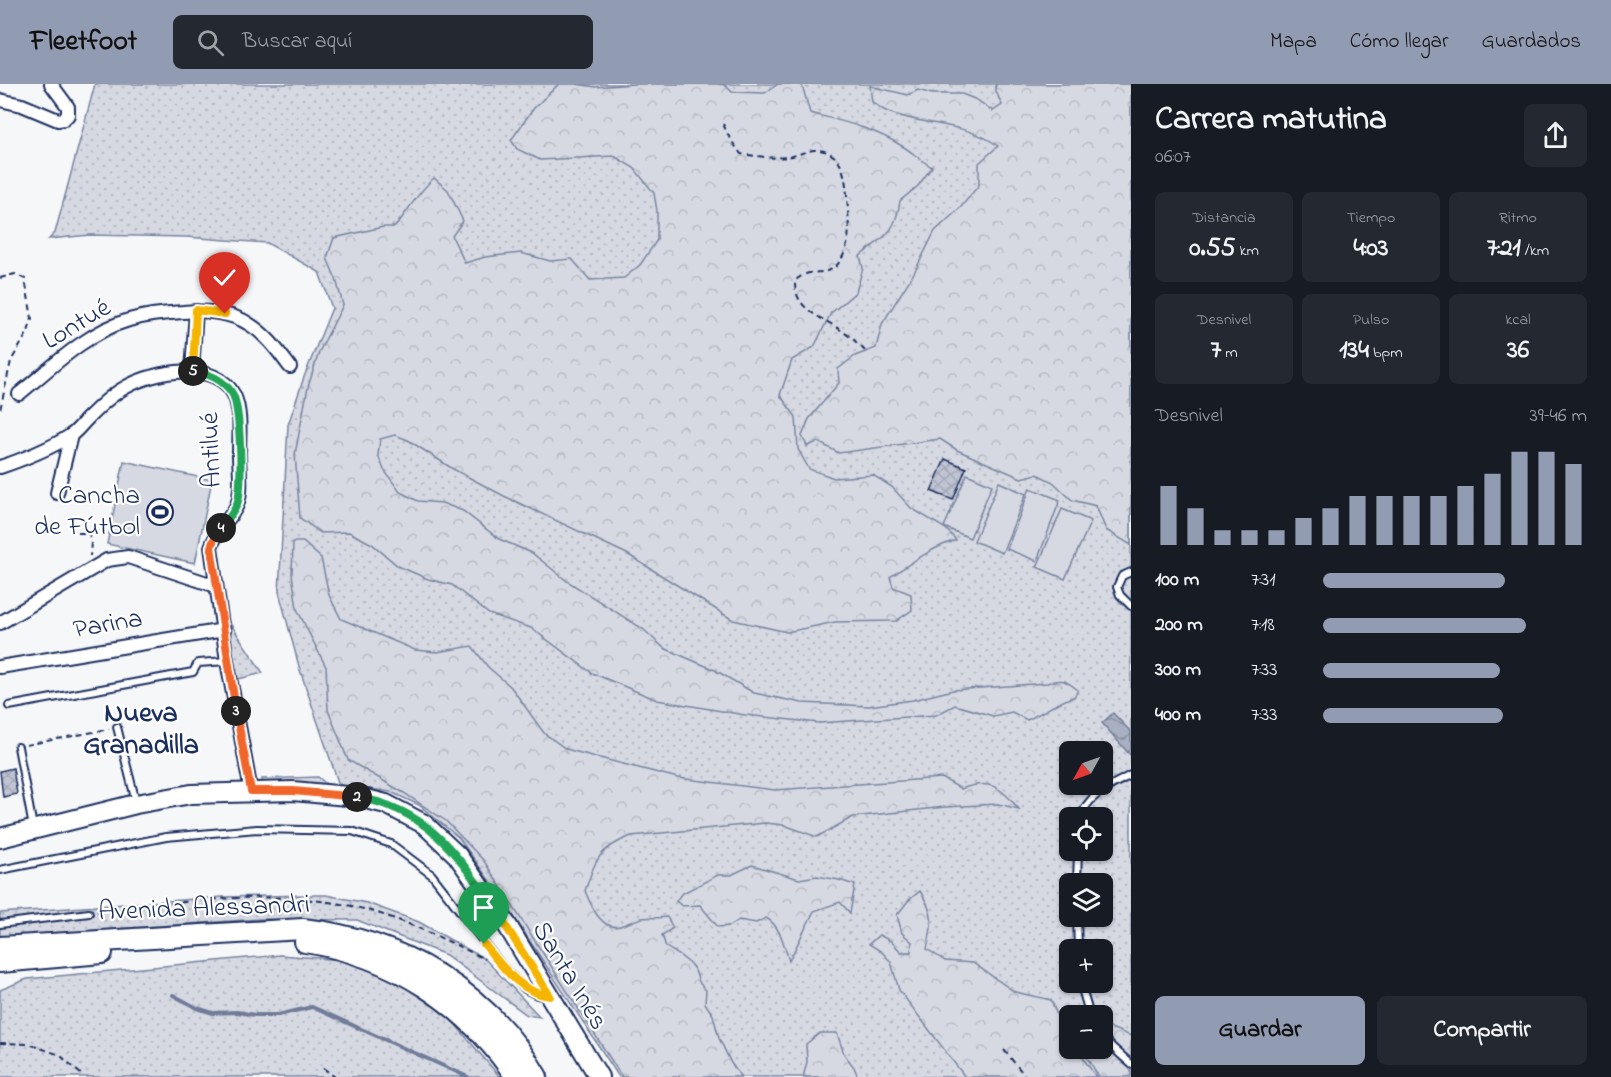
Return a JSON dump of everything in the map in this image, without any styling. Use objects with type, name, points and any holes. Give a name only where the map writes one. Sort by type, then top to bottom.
[{"type":"main road","name":"Santa Inés","points":[[1,834],[191,794],[293,791],[358,797],[386,804],[424,824],[447,844],[461,861],[507,925],[599,1077]]},
{"type":"main road","name":"Avenida Alessandri","points":[[0,947],[294,930],[327,932],[350,937],[406,956],[457,986],[476,1001],[506,1033],[537,1077]]},
{"type":"main road","name":"Avenida Alessandri","points":[[0,962],[268,942],[300,941],[322,945],[385,964],[442,998],[476,1027],[516,1077]]},
{"type":"street","points":[[0,100],[22,105],[58,120],[64,119],[68,115],[68,107],[51,84]]},
{"type":"street","points":[[192,371],[196,310]]},
{"type":"street","name":"Lontué","points":[[19,394],[66,356],[103,331],[128,321],[162,313],[196,310],[225,314],[248,323],[269,339],[290,367]]},
{"type":"street","name":"Antilué","points":[[0,467],[18,462],[71,435],[105,401],[127,386],[155,375],[192,371],[207,374],[224,382],[234,395],[239,412],[239,483],[237,504],[216,534],[211,547],[227,661],[251,791]]},
{"type":"street","points":[[57,493],[71,435]]},
{"type":"street","points":[[0,623],[107,560],[128,557],[216,586]]},
{"type":"street","name":"Parina","points":[[0,667],[224,630]]},
{"type":"lane","points":[[1131,572],[1122,576],[1117,587],[1120,595],[1131,606]]},
{"type":"lane","points":[[9,706],[193,672],[198,663],[227,661]]},
{"type":"lane","points":[[117,727],[136,804]]},
{"type":"lane","points":[[18,747],[33,828]]},
{"type":"lane","points":[[1086,807],[1088,802],[1110,786],[1131,775]]},
{"type":"lane","points":[[0,870],[166,837],[257,829],[352,831],[391,843],[432,875],[484,944],[510,974],[525,989],[537,995],[550,996]]},
{"type":"lane","points":[[0,924],[88,914]]},
{"type":"lane","points":[[1113,1048],[1131,1064]]},
{"type":"path","points":[[723,124],[741,154],[766,158],[789,157],[812,150],[828,151],[838,159],[844,171],[847,197],[849,234],[846,251],[835,267],[820,273],[802,274],[795,281],[795,288],[797,297],[805,308],[816,317],[855,339],[867,352]]},
{"type":"path","points":[[0,278],[15,274],[25,279],[32,318],[28,332],[11,361],[0,410]]},
{"type":"path","points":[[78,533],[89,533],[91,542],[88,570]]},
{"type":"path","points":[[18,747],[117,727]]},
{"type":"path","points":[[0,1043],[28,1044],[60,1055],[84,1077]]},
{"type":"path","points":[[1004,1050],[1026,1077]]},
{"type":"path","points":[[323,1068],[336,1077]]},
{"type":"green space","points":[[95,84],[1131,84],[1131,1077],[619,1077],[501,897],[459,838],[419,805],[391,792],[339,785],[300,670],[279,592],[288,425],[304,377],[332,308],[319,272],[267,243],[186,237],[90,235],[49,239],[55,233]]},
{"type":"green space","points":[[559,84],[596,87],[634,84],[717,84],[725,85],[732,92],[765,93],[778,84],[800,84],[810,113],[880,134],[906,148],[932,167],[918,186],[900,201],[895,221],[887,234],[860,256],[863,268],[856,292],[831,313],[814,347],[792,360],[780,395],[796,417],[798,449],[809,469],[834,478],[873,475],[892,487],[911,508],[946,529],[956,540],[930,552],[890,577],[893,587],[911,594],[912,610],[896,621],[835,622],[787,632],[733,620],[627,554],[504,496],[453,469],[408,440],[395,435],[380,439],[378,455],[384,470],[400,492],[418,501],[442,503],[463,511],[499,539],[532,553],[567,581],[643,629],[664,648],[715,670],[754,693],[802,703],[869,706],[913,700],[953,690],[1060,680],[1078,690],[1074,697],[1027,720],[1012,712],[993,716],[955,705],[936,715],[819,723],[745,715],[657,700],[592,673],[531,628],[489,614],[452,585],[428,579],[398,566],[372,544],[349,532],[321,533],[300,518],[295,454],[308,387],[319,352],[343,305],[327,258],[334,238],[383,227],[395,227],[418,195],[434,178],[448,190],[463,221],[452,236],[465,263],[485,257],[521,253],[550,261],[572,259],[590,280],[624,278],[640,265],[657,240],[657,211],[654,193],[634,168],[614,156],[540,160],[517,149],[511,140],[534,108]]},
{"type":"green space","points":[[996,84],[1131,84],[1131,545],[1106,530],[1096,506],[1072,500],[1053,482],[1037,474],[1021,478],[957,450],[940,439],[839,453],[818,442],[807,446],[802,436],[809,419],[839,383],[838,369],[855,356],[876,348],[882,324],[914,273],[935,231],[961,207],[979,185],[979,163],[998,146],[986,138],[959,128],[886,111],[872,102],[870,86],[908,95],[918,90],[932,94],[962,94],[977,100],[993,111],[1002,105],[995,89]]},
{"type":"green space","name":"Cancha de Fútbol","points":[[124,461],[212,480],[195,563],[107,544]]},
{"type":"green space","points":[[967,474],[992,485],[970,538],[944,527]]},
{"type":"green space","points":[[999,482],[1026,494],[1002,553],[974,541]]},
{"type":"green space","points":[[1030,488],[1060,500],[1037,561],[1007,549]]},
{"type":"green space","points":[[1062,509],[1091,521],[1065,579],[1037,567]]},
{"type":"green space","points":[[293,542],[303,542],[321,558],[329,595],[341,619],[415,650],[437,652],[472,646],[488,667],[511,687],[544,733],[566,749],[678,778],[775,790],[942,778],[961,789],[980,784],[994,787],[1006,795],[1019,809],[998,804],[853,817],[817,837],[784,825],[765,823],[631,836],[611,846],[595,863],[585,891],[594,910],[602,921],[613,927],[642,918],[667,917],[673,928],[662,935],[666,947],[685,959],[694,969],[699,982],[706,990],[705,1003],[713,1015],[719,1038],[731,1063],[741,1077],[622,1077],[484,861],[446,821],[348,760],[328,710],[326,667],[297,609],[292,574]]},
{"type":"green space","points":[[225,620],[228,620],[263,673],[238,679]]},
{"type":"green space","points":[[318,777],[330,787],[262,782],[262,779]]},
{"type":"green space","points":[[752,865],[799,879],[817,876],[855,885],[850,913],[840,902],[814,911],[789,961],[779,931],[766,918],[756,923],[739,920],[730,926],[718,927],[700,905],[682,906],[676,901],[681,894],[718,875],[731,875]]},
{"type":"green space","points":[[920,891],[928,907],[931,932],[927,949],[945,961],[973,963],[1015,992],[1051,1000],[1059,1020],[1059,1059],[1084,1059],[1096,1077],[965,1077],[899,990],[891,962],[882,952],[869,944],[879,935],[891,941],[901,952],[911,952],[912,942],[902,933],[897,915]]},
{"type":"green space","points":[[326,895],[367,903],[419,922],[485,959],[540,1017],[527,1015],[446,955],[357,920],[260,919],[0,937],[0,913],[223,897]]},
{"type":"green space","points":[[280,955],[355,961],[437,1003],[500,1077],[0,1077],[0,990],[27,979]]},
{"type":"green space","points":[[1113,1029],[1131,1036],[1131,1077],[1099,1077],[1088,1059],[1113,1059]]},
{"type":"green space","points":[[820,1033],[837,1033],[844,1054],[858,1077],[803,1077],[807,1062],[806,1044]]},
{"type":"water","points":[[1113,713],[1131,732],[1131,756],[1102,723]]},
{"type":"building","points":[[945,459],[966,468],[953,500],[931,491]]},
{"type":"building","points":[[13,768],[17,794],[3,797],[0,771]]},
{"type":"waterway","points":[[173,995],[197,1008],[213,1013],[278,1015],[312,1007],[468,1077]]},
{"type":"place","name":"Cancha de Fútbol","points":[[160,512]]},
{"type":"district","name":"Nueva Granadilla","points":[[141,730]]},
{"type":"route","points":[[225,314],[196,310],[192,371],[207,374],[224,382],[234,395],[239,412],[237,504],[216,534],[211,547],[227,661],[251,791],[293,791],[358,797],[386,804],[424,824],[457,855],[507,925],[550,996],[537,995],[525,989],[484,944]]}]
